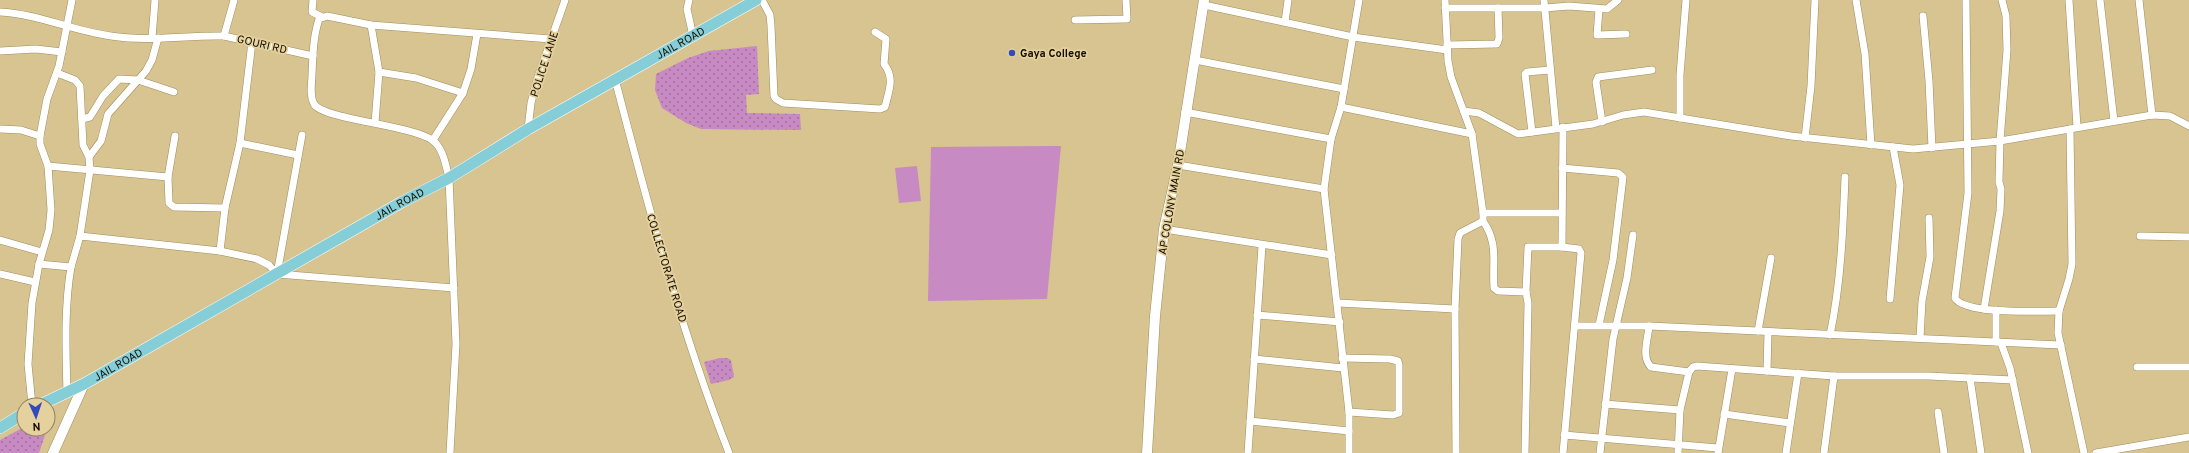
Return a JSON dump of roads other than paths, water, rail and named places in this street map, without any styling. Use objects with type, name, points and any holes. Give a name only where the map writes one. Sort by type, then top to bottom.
[{"type":"main road","name":"JAIL ROAD","points":[[56,398],[84,384],[402,202],[449,178],[528,129],[756,0]]},
{"type":"main road","points":[[0,428],[16,419]]},
{"type":"street","points":[[31,397],[28,364],[30,326],[38,264],[49,230],[51,210],[48,166],[40,144],[40,136],[47,99],[57,73],[62,52],[72,0]]},
{"type":"street","points":[[89,157],[101,141],[108,114],[138,80],[152,60],[155,38],[155,0]]},
{"type":"street","name":"GOURI RD","points":[[234,0],[224,36],[313,56]]},
{"type":"street","points":[[312,0],[312,12],[322,17],[327,16],[371,25],[551,39]]},
{"type":"street","name":"POLICE LANE","points":[[528,129],[531,104],[565,0]]},
{"type":"street","points":[[689,0],[687,9],[692,36]]},
{"type":"street","points":[[762,0],[770,16],[774,96],[783,103],[880,109],[885,107],[890,84],[890,72],[884,64],[886,39],[875,32]]},
{"type":"street","points":[[1075,20],[1127,19],[1126,0]]},
{"type":"street","points":[[1285,22],[1288,0]]},
{"type":"street","points":[[1349,453],[1349,412],[1342,358],[1338,303],[1324,189],[1331,139],[1341,108],[1359,0]]},
{"type":"street","points":[[1445,0],[1447,47],[1451,77],[1472,134],[1483,221],[1491,232],[1493,240],[1496,290],[1526,292]]},
{"type":"street","points":[[1544,0],[1550,70],[1560,127],[1562,168],[1562,247]]},
{"type":"street","points":[[1445,8],[1545,8],[1569,6],[1607,9],[1618,0]]},
{"type":"street","points":[[1680,118],[1680,75],[1686,0]]},
{"type":"street","points":[[1805,138],[1811,86],[1815,0]]},
{"type":"street","points":[[1856,0],[1866,54],[1871,145]]},
{"type":"street","points":[[1966,0],[1967,209],[1955,295],[1956,301],[1961,304],[1984,309],[2059,311]]},
{"type":"street","points":[[1984,309],[2000,211],[2000,141],[2007,43],[2006,16],[2002,0]]},
{"type":"street","points":[[2068,0],[2074,128],[2072,264],[2070,279],[2059,311],[2061,345],[2084,453]]},
{"type":"street","points":[[2100,0],[2114,121]]},
{"type":"street","points":[[2139,0],[2152,115]]},
{"type":"street","points":[[1204,2],[1285,22],[1353,36],[1447,47],[1497,44],[1499,38],[1498,8]]},
{"type":"street","name":"AP COLONY MAIN RD","points":[[1147,453],[1155,316],[1164,229],[1178,165],[1185,112],[1204,2]]},
{"type":"street","points":[[1599,9],[1596,35],[1626,34]]},
{"type":"street","points":[[0,12],[30,16],[66,27],[111,36],[155,38],[224,36]]},
{"type":"street","points":[[1923,16],[1929,81],[1932,148]]},
{"type":"street","points":[[322,17],[317,24],[313,56],[312,97],[318,109],[326,113],[376,123],[421,135],[432,140],[443,157],[449,178],[456,344],[450,453]]},
{"type":"street","points":[[371,25],[379,72],[376,123]]},
{"type":"street","points":[[432,140],[463,93],[471,69],[477,34]]},
{"type":"street","points":[[220,251],[225,208],[240,143],[252,42]]},
{"type":"street","points":[[0,51],[36,49],[62,52]]},
{"type":"street","points":[[1195,60],[1344,89]]},
{"type":"street","points":[[1532,132],[1524,74],[1527,72],[1550,70]]},
{"type":"street","points":[[1602,122],[1596,82],[1598,77],[1652,70]]},
{"type":"street","points":[[379,72],[416,78],[463,93]]},
{"type":"street","points":[[57,73],[75,80],[80,86],[83,146],[89,157],[90,170],[80,236],[68,283],[67,393]]},
{"type":"street","points":[[82,119],[90,117],[103,96],[119,79],[138,80],[174,92]]},
{"type":"street","name":"COLLECTORATE ROAD","points":[[615,79],[660,249],[704,390],[729,453]]},
{"type":"street","points":[[1341,108],[1472,134]]},
{"type":"street","points":[[1464,111],[1480,113],[1518,134],[1560,127],[1580,126],[1602,122],[1634,112],[1644,112],[1805,138],[1913,149],[2000,141],[2152,115],[2170,116],[2189,126]]},
{"type":"street","points":[[1185,112],[1331,139]]},
{"type":"street","points":[[0,129],[21,130],[40,136]]},
{"type":"street","points":[[277,274],[302,135]]},
{"type":"street","points":[[175,136],[168,177],[168,200],[170,205],[225,208]]},
{"type":"street","points":[[240,143],[298,154]]},
{"type":"street","points":[[1890,299],[1900,196],[1899,177],[1893,148]]},
{"type":"street","points":[[1178,165],[1324,189]]},
{"type":"street","points":[[48,166],[168,177]]},
{"type":"street","points":[[1562,168],[1618,173],[1623,177],[1613,260],[1599,325]]},
{"type":"street","points":[[1830,335],[1835,308],[1843,232],[1845,177]]},
{"type":"street","points":[[1483,213],[1562,213]]},
{"type":"street","points":[[1920,338],[1922,301],[1930,257],[1928,218]]},
{"type":"street","points":[[1456,453],[1455,309],[1458,239],[1460,233],[1483,221]]},
{"type":"street","points":[[1164,229],[1262,246],[1332,255]]},
{"type":"street","points":[[1600,453],[1616,326],[1627,278],[1633,235]]},
{"type":"street","points":[[80,236],[220,251],[257,259],[269,265],[277,274],[454,288]]},
{"type":"street","points":[[2140,236],[2189,237]]},
{"type":"street","points":[[0,240],[42,252]]},
{"type":"street","points":[[1248,453],[1262,246]]},
{"type":"street","points":[[1525,453],[1529,313],[1526,292],[1528,247],[1562,247],[1578,249],[1581,253],[1563,453]]},
{"type":"street","points":[[1758,331],[1771,258]]},
{"type":"street","points":[[38,264],[71,267]]},
{"type":"street","points":[[0,274],[35,282]]},
{"type":"street","points":[[1338,303],[1455,309]]},
{"type":"street","points":[[1996,310],[1998,342],[2013,380],[2028,453]]},
{"type":"street","points":[[1257,315],[1340,322]]},
{"type":"street","points":[[1575,326],[1650,326],[2061,345]]},
{"type":"street","points":[[1650,326],[1645,358],[1648,364],[1651,367],[1689,372]]},
{"type":"street","points":[[1767,371],[1768,332]]},
{"type":"street","points":[[1342,358],[1390,359],[1398,361],[1399,365],[1400,413],[1393,415],[1349,412]]},
{"type":"street","points":[[1254,359],[1344,368]]},
{"type":"street","points":[[1679,449],[1680,410],[1689,372],[1693,367],[1697,366],[1834,376],[2013,380]]},
{"type":"street","points":[[2137,367],[2189,367]]},
{"type":"street","points":[[1564,435],[1679,449],[1718,451],[1732,369]]},
{"type":"street","points":[[1786,453],[1798,373]]},
{"type":"street","points":[[1824,453],[1834,376]]},
{"type":"street","points":[[1970,378],[1981,453]]},
{"type":"street","points":[[53,453],[84,384]]},
{"type":"street","points":[[1605,404],[1680,410]]},
{"type":"street","points":[[1938,412],[1944,453]]},
{"type":"street","points":[[1724,414],[1790,423]]},
{"type":"street","points":[[1250,421],[1349,431]]},
{"type":"street","points":[[2096,453],[2189,437]]},
{"type":"place","name":"Gaya College","points":[[1012,53]]}]
